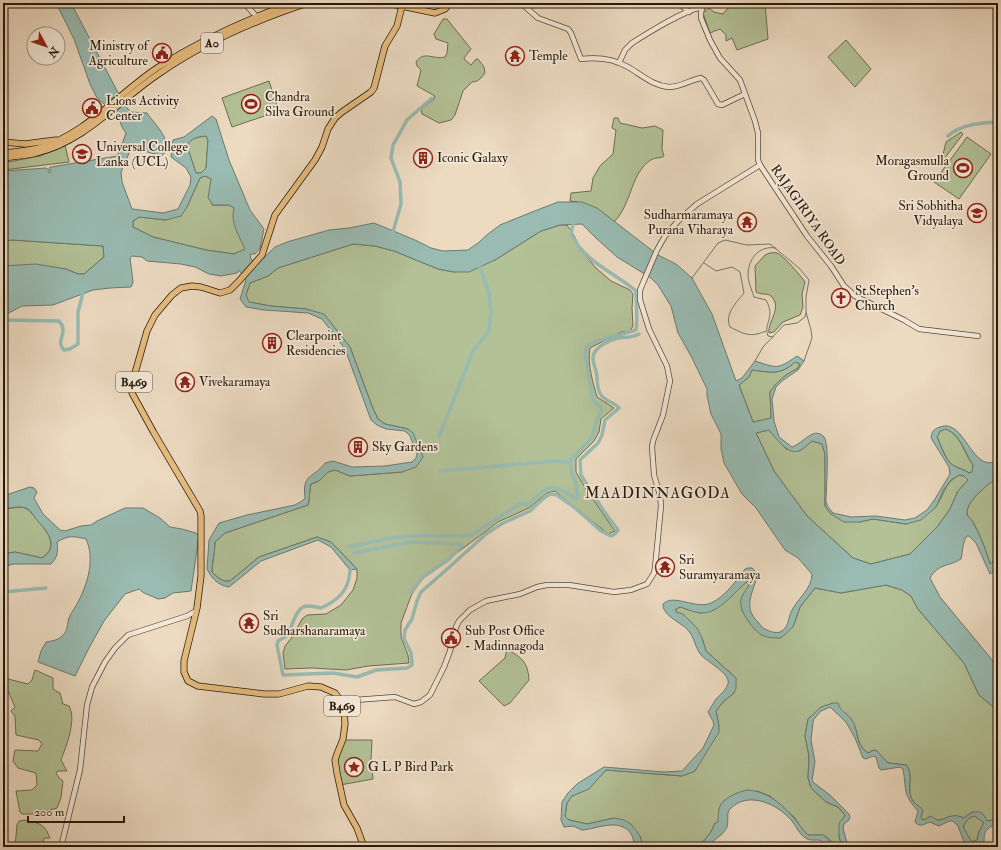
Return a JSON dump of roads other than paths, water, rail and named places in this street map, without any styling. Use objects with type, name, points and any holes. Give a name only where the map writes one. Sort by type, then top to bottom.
[{"type":"main road","name":"A0","points":[[3,158],[36,154],[72,139],[154,70],[175,57],[222,32],[292,3]]},
{"type":"main road","name":"A0","points":[[123,97],[160,72],[198,50],[251,24],[308,3]]},
{"type":"main road","points":[[387,3],[435,13],[445,9],[450,3]]},
{"type":"main road","points":[[993,3],[998,9]]},
{"type":"main road","name":"B469","points":[[364,847],[344,805],[337,773],[335,760],[343,739],[345,724],[344,711],[341,701],[331,691],[321,687],[308,686],[279,694],[264,694],[198,686],[188,680],[184,672],[184,661],[196,611],[201,576],[202,524],[200,512],[132,393],[142,345],[153,318],[172,295],[181,288],[192,286],[201,287],[220,293],[230,290],[262,255],[275,215],[315,160],[322,147],[328,129],[335,118],[371,92],[374,88],[385,46],[397,26],[402,6]]},
{"type":"main road","name":"A0","points":[[3,153],[39,148],[60,140],[103,114]]},
{"type":"main road","points":[[3,142],[25,144],[60,140]]},
{"type":"street","points":[[244,3],[257,17]]},
{"type":"street","points":[[521,3],[538,18],[568,29],[581,59],[601,58],[619,63],[628,67],[652,83],[668,87],[678,86],[694,79],[701,78],[704,80],[718,104],[722,105],[745,94]]},
{"type":"street","points":[[679,3],[689,12]]},
{"type":"street","points":[[619,63],[625,50],[632,43],[689,12],[702,8],[708,3]]},
{"type":"street","name":"RAJAGIRIYA ROAD","points":[[702,8],[700,14],[710,40],[720,58],[740,80],[758,133],[758,160],[760,165],[807,236],[831,266],[844,286],[855,296],[904,320],[918,329],[978,336]]},
{"type":"street","points":[[341,701],[395,697],[414,704],[421,702],[430,694],[444,667],[459,621],[470,610],[486,601],[520,594],[542,585],[569,585],[614,592],[631,590],[647,584],[654,573],[655,568],[661,506],[660,495],[654,475],[653,441],[662,422],[670,381],[668,366],[648,329],[640,300],[640,290],[656,252],[665,236],[687,213],[697,204],[760,165]]},
{"type":"street","points":[[61,847],[80,770],[87,706],[92,687],[105,662],[115,648],[128,636],[187,616],[196,611]]},
{"type":"street","points":[[187,616],[194,621]]},
{"type":"water","points":[[56,3],[71,3],[125,106],[131,112],[147,113],[159,128],[165,139],[165,151],[162,156],[133,148],[130,151],[121,172],[122,182],[132,209],[163,213],[178,209],[190,185],[191,177],[186,168],[171,157],[173,140],[184,137],[212,116],[216,119],[229,160],[250,210],[264,229],[260,248],[255,254],[250,254],[251,259],[256,265],[275,247],[287,242],[329,230],[374,223],[431,248],[443,251],[468,250],[500,225],[558,202],[582,202],[597,208],[658,255],[676,264],[692,278],[712,314],[736,381],[742,378],[755,361],[773,366],[781,366],[797,356],[804,361],[798,370],[776,387],[772,399],[774,421],[779,437],[792,447],[814,433],[824,437],[827,449],[826,502],[833,513],[851,517],[876,516],[905,520],[915,518],[927,510],[950,474],[949,467],[931,438],[933,431],[940,427],[949,426],[956,430],[981,460],[989,463],[998,460],[998,477],[974,498],[970,503],[967,514],[979,534],[990,564],[998,557],[998,568],[990,574],[976,543],[969,536],[967,536],[963,544],[961,559],[940,568],[933,573],[930,578],[940,597],[998,667],[998,711],[979,695],[964,663],[918,609],[911,596],[902,590],[886,585],[841,593],[815,588],[800,607],[793,627],[781,638],[773,638],[760,634],[753,628],[744,613],[741,599],[749,585],[748,581],[715,610],[702,613],[680,607],[676,609],[676,612],[683,614],[697,628],[706,651],[736,678],[736,688],[734,693],[723,702],[716,711],[719,732],[695,771],[682,776],[606,770],[589,789],[572,796],[567,803],[565,816],[569,820],[587,824],[614,818],[624,820],[631,824],[640,836],[643,847],[635,847],[633,837],[630,832],[619,826],[607,825],[582,830],[573,826],[564,827],[561,820],[562,802],[577,784],[604,767],[664,772],[682,771],[703,748],[714,725],[708,712],[716,699],[726,688],[728,680],[723,672],[702,656],[690,632],[665,612],[663,604],[673,600],[699,605],[711,603],[726,593],[745,569],[752,568],[757,573],[750,601],[753,617],[766,630],[779,632],[786,627],[791,612],[810,584],[812,574],[798,558],[785,550],[756,508],[742,494],[724,463],[721,449],[721,434],[711,414],[707,389],[678,333],[671,306],[658,285],[651,278],[617,257],[582,224],[560,225],[541,231],[495,260],[469,272],[454,272],[438,269],[394,251],[375,246],[353,244],[278,268],[268,276],[250,283],[246,295],[249,302],[271,306],[306,309],[324,314],[350,347],[378,419],[385,424],[408,429],[413,433],[423,457],[416,467],[402,472],[350,476],[335,470],[328,472],[319,481],[311,484],[308,505],[225,533],[215,542],[212,565],[212,572],[216,576],[225,581],[230,581],[259,557],[317,537],[331,542],[357,569],[350,570],[331,547],[318,540],[261,561],[229,587],[213,579],[207,569],[209,540],[219,523],[247,515],[295,505],[305,498],[305,484],[309,477],[325,463],[333,461],[352,467],[385,466],[412,462],[416,458],[417,454],[410,436],[405,431],[386,429],[377,425],[371,420],[345,349],[322,319],[308,313],[264,310],[246,307],[240,299],[246,280],[239,270],[237,273],[221,276],[209,274],[195,267],[181,264],[147,261],[142,257],[132,256],[130,258],[133,282],[131,287],[93,290],[53,305],[22,306],[3,316],[3,266],[36,264],[66,269],[78,274],[84,274],[104,257],[103,246],[12,240],[3,241],[3,171],[46,168],[50,173],[51,171],[49,168],[51,167],[117,156],[126,133],[115,113],[97,98],[90,84],[74,39]],"holes":[[[206,136],[208,140],[206,168],[201,173],[196,173],[187,146],[197,137]],[[205,176],[211,179],[208,198],[213,205],[229,205],[234,208],[234,224],[245,249],[234,254],[206,250],[153,237],[133,227],[133,221],[139,217],[166,220],[181,216],[187,207],[200,178]],[[795,362],[800,364],[798,368],[786,375],[776,384],[770,392],[771,418],[753,422],[739,385],[749,377],[752,370],[775,372],[790,366]],[[946,429],[956,436],[973,465],[972,472],[969,473],[951,464],[937,437],[940,431]],[[769,430],[782,445],[790,451],[795,452],[801,450],[812,441],[822,444],[825,454],[825,506],[831,514],[844,522],[859,522],[873,519],[906,524],[921,520],[936,507],[944,489],[951,480],[959,475],[964,476],[968,480],[958,491],[950,509],[938,526],[910,554],[871,564],[853,558],[807,516],[774,471],[756,433]]]},
{"type":"water","points":[[30,487],[34,488],[37,492],[34,498],[43,514],[60,530],[65,531],[81,526],[91,525],[125,508],[143,508],[160,518],[170,527],[196,533],[199,536],[191,591],[173,593],[165,598],[158,599],[144,593],[139,589],[125,594],[104,621],[75,676],[38,662],[41,651],[46,642],[53,641],[65,633],[68,620],[85,587],[90,563],[89,547],[86,539],[71,537],[57,542],[57,554],[51,564],[13,564],[3,567],[3,554],[15,552],[42,558],[48,553],[50,548],[50,538],[29,510],[19,507],[3,509],[3,496]]},
{"type":"water","points":[[838,703],[842,711],[852,720],[859,742],[864,750],[868,753],[874,750],[877,751],[888,763],[906,765],[910,772],[911,797],[923,810],[921,817],[922,819],[924,820],[931,816],[937,820],[951,816],[959,816],[964,818],[974,812],[979,812],[987,821],[998,819],[998,823],[985,832],[984,847],[979,847],[977,845],[962,847],[964,842],[958,826],[953,821],[949,821],[939,826],[930,822],[922,825],[917,824],[915,822],[918,811],[907,796],[903,769],[900,767],[881,770],[876,757],[873,756],[866,759],[863,758],[855,738],[846,722],[830,707],[821,711],[813,722],[811,740],[815,762],[812,780],[849,814],[849,820],[844,824],[843,828],[848,847],[842,847],[839,836],[839,823],[845,815],[838,807],[826,802],[811,788],[808,778],[809,756],[805,736],[808,719],[821,707]],"holes":[[[975,816],[984,823],[977,840],[972,842],[963,827],[965,823],[969,818]]]},
{"type":"water","points":[[747,790],[761,793],[774,799],[796,820],[808,835],[824,835],[835,847],[828,847],[820,840],[807,839],[800,833],[792,821],[779,809],[762,802],[745,800],[737,803],[730,809],[728,813],[728,825],[721,835],[708,847],[699,847],[711,832],[715,823],[718,822],[719,810],[722,803],[732,795]]},
{"type":"waterway","points":[[392,235],[401,204],[400,182],[391,158],[393,145],[407,120],[432,98]]},
{"type":"waterway","points":[[948,136],[965,127],[998,122]]},
{"type":"waterway","points":[[350,547],[402,537],[425,535],[472,535],[521,503],[527,505],[541,493],[550,488],[560,490],[576,499],[578,496],[576,483],[571,471],[570,460],[591,439],[602,409],[593,400],[585,354],[587,346],[594,342],[636,330],[637,317],[636,291],[600,266],[577,244],[571,234],[574,220]]},
{"type":"waterway","points":[[692,278],[718,243],[725,240],[747,245],[770,244],[799,268],[809,280],[806,297],[806,312],[812,338],[804,361]]},
{"type":"waterway","points":[[773,337],[768,336],[767,331],[770,316],[769,306],[766,300],[754,297],[748,275],[750,264],[756,254],[764,249],[776,248]]},
{"type":"waterway","points":[[704,263],[716,271],[732,267],[740,272],[744,293],[732,308],[729,317],[730,327],[739,332],[751,335],[766,331]]},
{"type":"waterway","points":[[439,437],[473,351],[489,331],[491,312],[489,293],[480,267]]},
{"type":"waterway","points":[[3,320],[59,321],[63,329],[61,346],[64,350],[70,349],[78,344],[78,312],[83,293]]},
{"type":"waterway","points":[[755,361],[763,347],[784,325],[797,323],[805,317],[806,313]]},
{"type":"waterway","points":[[350,570],[348,583],[338,598],[321,608],[307,606],[300,609],[288,635],[278,641],[277,645],[283,675],[333,673],[357,677],[376,670],[407,668],[412,665],[411,653],[404,639],[405,630],[412,619],[421,592],[486,534],[503,523],[530,511],[545,497],[551,494],[557,495],[574,507],[601,531],[611,536],[615,534],[618,530],[603,510],[581,475],[580,460],[598,443],[602,435],[605,420],[619,408],[599,393],[593,355],[598,348],[610,341],[639,334]]},
{"type":"waterway","points":[[440,471],[557,461],[571,463]]},
{"type":"waterway","points":[[354,553],[411,542],[461,544],[462,546],[448,560],[423,577],[411,593]]},
{"type":"waterway","points":[[3,592],[46,588]]},
{"type":"place","name":"Ministry of Agriculture","points":[[162,53]]},
{"type":"place","name":"Temple","points":[[515,56]]},
{"type":"place","name":"Chandra Silva Ground","points":[[251,104]]},
{"type":"place","name":"Lions Activity Center","points":[[92,108]]},
{"type":"place","name":"Universal College Lanka (UCL)","points":[[82,154]]},
{"type":"place","name":"Iconic Galaxy","points":[[423,158]]},
{"type":"place","name":"Moragasmulla Ground","points":[[963,168]]},
{"type":"place","name":"Sri Sobhitha Vidyalaya","points":[[977,213]]},
{"type":"place","name":"Sudharmaramaya Purana Viharaya","points":[[747,222]]},
{"type":"place","name":"St.Stephen's Church","points":[[841,298]]},
{"type":"place","name":"Clearpoint Residencies","points":[[272,343]]},
{"type":"place","name":"Vivekaramaya","points":[[185,382]]},
{"type":"place","name":"Sky Gardens","points":[[358,447]]},
{"type":"place","name":"Sri Suramyaramaya","points":[[665,567]]},
{"type":"place","name":"Sri Sudharshanaramaya","points":[[249,623]]},
{"type":"place","name":"Sub Post Office - Madinnagoda","points":[[451,638]]},
{"type":"place","name":"G L P Bird Park","points":[[354,767]]},
{"type":"district","name":"MAADINNAGODA","points":[[658,493]]}]
